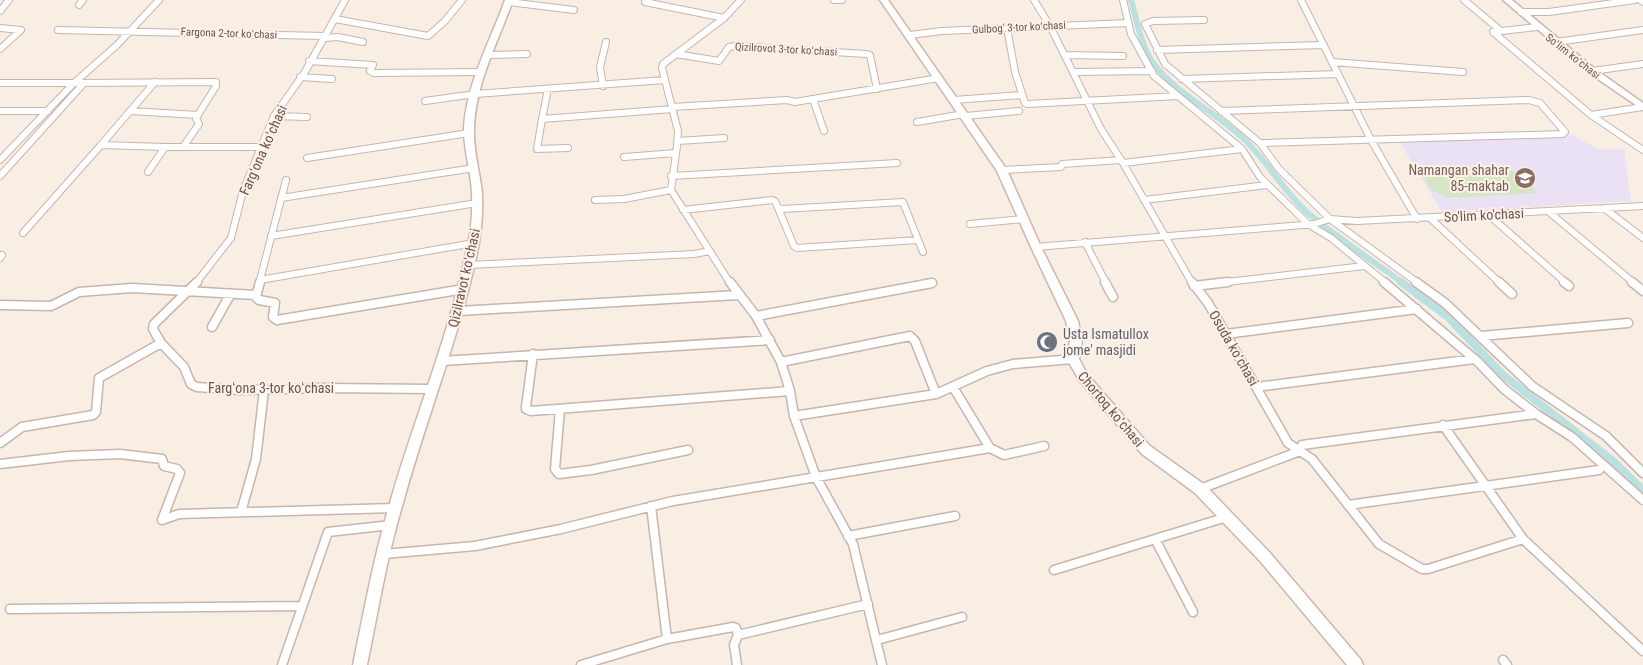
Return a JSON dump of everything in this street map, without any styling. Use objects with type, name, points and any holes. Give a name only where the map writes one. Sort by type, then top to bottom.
[{"type":"street","points":[[0,11],[9,0]]},
{"type":"street","points":[[78,5],[83,0]]},
{"type":"street","points":[[0,160],[74,83],[131,30],[159,0]]},
{"type":"street","name":"Fargʻona koʻchasi","points":[[161,343],[153,329],[154,324],[188,292],[215,262],[231,238],[243,191],[263,147],[274,116],[326,37],[345,0]]},
{"type":"street","points":[[335,19],[428,36],[462,0]]},
{"type":"street","points":[[741,0],[724,18],[663,64],[676,121],[678,141],[671,176],[671,190],[738,295],[756,316],[781,362],[790,391],[794,416],[816,477],[848,536],[859,565],[882,665]]},
{"type":"street","points":[[834,0],[842,0]]},
{"type":"street","name":"Chortoq koʻchasi","points":[[884,0],[910,34],[1002,170],[1072,322],[1076,340],[1073,359],[1083,377],[1146,450],[1200,489],[1228,517],[1265,557],[1356,665]]},
{"type":"street","name":"Osuda koʻchasi","points":[[1034,0],[1065,54],[1102,129],[1194,286],[1208,303],[1288,443],[1312,459],[1379,544],[1426,569],[1523,539]]},
{"type":"street","points":[[1123,0],[1128,23],[1139,53],[1152,72],[1160,82],[1242,149],[1267,186],[1417,309],[1504,388],[1536,414],[1572,437],[1643,500]]},
{"type":"street","points":[[1301,0],[1371,140],[1417,218]]},
{"type":"street","points":[[1464,0],[1501,31]]},
{"type":"street","name":"Soʻlim koʻchasi","points":[[1507,0],[1592,71],[1639,101],[1643,107]]},
{"type":"street","points":[[1521,12],[1549,12],[1635,0]]},
{"type":"street","points":[[509,1],[574,10]]},
{"type":"street","name":"Qizilravot koʻchasi","points":[[360,665],[395,508],[432,389],[459,311],[474,243],[477,203],[469,133],[475,94],[481,72],[509,1]]},
{"type":"street","points":[[645,2],[724,18]]},
{"type":"street","points":[[1204,20],[1146,22],[1145,26],[1165,64],[1260,142],[1279,169],[1328,220],[1445,303],[1532,386],[1606,436],[1643,473]]},
{"type":"street","name":"Gulbog' 3-tor koʻchasi","points":[[910,34],[1112,22],[1128,23]]},
{"type":"street","points":[[1537,27],[1493,32],[1591,115],[1643,150]]},
{"type":"street","points":[[0,28],[21,29],[0,49]]},
{"type":"street","points":[[1007,28],[1015,72],[1025,103],[1030,105],[1178,96]]},
{"type":"street","name":"Fargona 2-tor koʻchasi","points":[[58,30],[131,30],[338,37],[363,42]]},
{"type":"street","points":[[1556,42],[1643,30]]},
{"type":"street","points":[[602,86],[600,67],[606,42]]},
{"type":"street","points":[[1157,50],[1324,45]]},
{"type":"street","name":"Qizilrovot 3-tor koʻchasi","points":[[676,54],[719,61],[729,47],[735,46],[867,54],[870,55],[877,89]]},
{"type":"street","points":[[488,55],[527,54]]},
{"type":"street","points":[[1065,54],[1123,56]]},
{"type":"street","points":[[309,61],[373,65],[370,72],[374,73],[481,72]]},
{"type":"street","points":[[1332,62],[1463,72]]},
{"type":"street","points":[[1592,71],[1643,64]]},
{"type":"street","points":[[1074,72],[1152,72]]},
{"type":"street","points":[[1182,79],[1338,74]]},
{"type":"street","points":[[300,77],[332,79]]},
{"type":"street","points":[[542,120],[673,108],[787,100],[796,102],[939,78]]},
{"type":"street","points":[[425,100],[475,94],[666,80]]},
{"type":"street","points":[[24,234],[155,82]]},
{"type":"street","points":[[0,83],[216,82],[217,85],[196,118],[198,124],[184,147]]},
{"type":"street","points":[[0,176],[84,84]]},
{"type":"street","points":[[548,89],[537,149],[568,148]]},
{"type":"street","points":[[954,100],[1022,95]]},
{"type":"street","points":[[813,99],[824,131]]},
{"type":"street","points":[[1221,111],[1534,100],[1540,103],[1565,132],[1563,134],[1260,142]]},
{"type":"street","points":[[1591,115],[1643,107]]},
{"type":"street","points":[[0,112],[48,111]]},
{"type":"street","points":[[917,122],[965,115],[1019,111]]},
{"type":"street","points":[[130,112],[198,114]]},
{"type":"street","points":[[274,116],[307,117]]},
{"type":"street","points":[[307,158],[469,133]]},
{"type":"street","points":[[678,141],[724,138]]},
{"type":"street","points":[[101,145],[263,147]]},
{"type":"street","points":[[148,172],[165,147]]},
{"type":"street","points":[[1002,170],[1061,167],[1062,164],[1122,161],[1242,149]]},
{"type":"street","points":[[624,157],[676,153]]},
{"type":"street","points":[[671,176],[897,163]]},
{"type":"street","points":[[281,198],[474,168]]},
{"type":"street","points":[[286,180],[256,295],[259,300],[276,303],[273,317],[277,320],[464,288]]},
{"type":"street","points":[[1144,200],[1267,186]]},
{"type":"street","points":[[595,200],[624,199],[671,190]]},
{"type":"street","points":[[683,210],[776,201],[794,246],[797,248],[918,240]]},
{"type":"street","points":[[778,208],[903,202],[924,252]]},
{"type":"street","points":[[271,236],[477,203]]},
{"type":"street","name":"So'lim ko'chasi","points":[[1328,220],[1358,221],[1489,216],[1643,206]]},
{"type":"street","points":[[1604,208],[1643,238]]},
{"type":"street","points":[[1549,212],[1643,290]]},
{"type":"street","points":[[1489,216],[1569,286]]},
{"type":"street","points":[[1430,218],[1512,294]]},
{"type":"street","points":[[970,224],[1024,219]]},
{"type":"street","points":[[1036,247],[1311,224],[1328,220]]},
{"type":"street","points":[[1085,242],[1113,297]]},
{"type":"street","points":[[260,280],[474,243]]},
{"type":"street","points":[[469,265],[694,254],[710,251]]},
{"type":"street","points":[[1194,286],[1364,266]]},
{"type":"street","points":[[756,316],[932,283]]},
{"type":"street","points":[[0,305],[51,306],[84,291],[132,288],[256,295]]},
{"type":"street","points":[[212,327],[230,295]]},
{"type":"street","points":[[459,311],[738,295]]},
{"type":"street","points":[[1226,334],[1417,309]]},
{"type":"street","points":[[1481,336],[1628,323]]},
{"type":"street","points":[[781,362],[910,336],[915,341],[936,394]]},
{"type":"street","points":[[442,361],[770,340]]},
{"type":"street","points":[[0,443],[22,427],[93,415],[96,412],[99,378],[161,343]]},
{"type":"street","name":"Fargʻona 3-tor koʻchasi","points":[[161,343],[184,367],[188,380],[193,386],[215,390],[432,389]]},
{"type":"street","points":[[533,354],[526,409],[531,412],[790,391]]},
{"type":"street","points":[[794,416],[936,394],[964,380],[1000,367],[1073,359]]},
{"type":"street","points":[[1256,388],[1474,359]]},
{"type":"street","points":[[953,387],[990,448],[1004,455],[1044,446]]},
{"type":"street","points":[[241,512],[256,459],[264,390]]},
{"type":"street","points":[[560,409],[554,469],[559,474],[591,470],[688,450]]},
{"type":"street","points":[[1200,489],[1300,451],[1302,446],[1442,425],[1536,414]]},
{"type":"street","points":[[1442,425],[1523,539],[1643,651]]},
{"type":"street","points":[[384,554],[475,546],[561,529],[673,501],[990,448]]},
{"type":"street","points":[[0,464],[120,454],[162,459],[164,466],[168,469],[176,468],[180,473],[162,520],[180,514],[395,508]]},
{"type":"street","points":[[1348,505],[1599,470]]},
{"type":"street","points":[[651,506],[667,639]]},
{"type":"street","points":[[848,536],[955,516]]},
{"type":"street","points":[[1054,570],[1228,517]]},
{"type":"street","points":[[282,665],[328,532],[391,525]]},
{"type":"street","points":[[1154,539],[1193,612]]},
{"type":"street","points":[[737,665],[734,645],[738,635],[868,604]]},
{"type":"street","points":[[10,609],[302,606]]},
{"type":"street","points":[[876,640],[962,617]]},
{"type":"street","points":[[581,665],[667,639],[733,627],[736,628],[738,635]]},
{"type":"shaded area","name":"Namangan shahar 85-maktab","points":[[1572,135],[1598,149],[1624,149],[1631,201],[1442,212],[1399,141]]},
{"type":"green space","points":[[1510,171],[1518,173],[1530,181],[1535,193],[1450,198],[1433,191],[1425,181],[1426,177],[1434,174]]},
{"type":"waterway","points":[[1131,0],[1146,50],[1154,64],[1164,75],[1186,95],[1224,122],[1247,142],[1291,196],[1308,213],[1403,283]]},
{"type":"waterway","points":[[1401,282],[1448,317],[1503,375],[1613,461],[1643,490]]},
{"type":"place","name":"Namangan shahar 85-maktab","points":[[1525,178]]},
{"type":"place","name":"Usta Ismatullox jome' masjidi","points":[[1047,342]]}]
